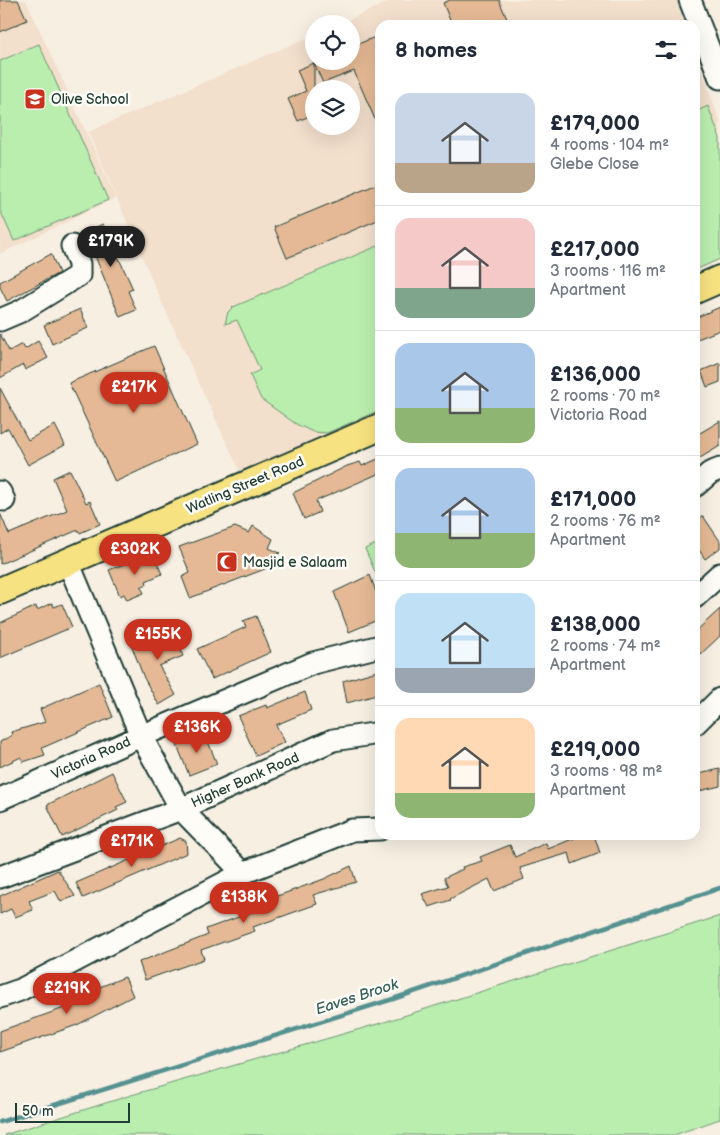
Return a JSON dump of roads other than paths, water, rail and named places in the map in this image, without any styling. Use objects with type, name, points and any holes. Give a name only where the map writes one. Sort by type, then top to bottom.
[{"type":"main road","points":[[700,288],[720,279]]},
{"type":"main road","name":"Watling Street Road","points":[[0,591],[375,429]]},
{"type":"street","points":[[690,0],[698,20]]},
{"type":"street","points":[[700,26],[720,78]]},
{"type":"street","points":[[0,320],[21,311],[79,275],[79,264],[72,246]]},
{"type":"street","points":[[700,482],[710,473],[720,469]]},
{"type":"street","points":[[68,562],[141,736],[181,809],[243,873]]},
{"type":"street","points":[[700,592],[720,574]]},
{"type":"street","name":"Victoria Road","points":[[0,799],[141,736],[313,663],[375,647]]},
{"type":"street","points":[[700,719],[720,699]]},
{"type":"street","name":"Higher Bank Road","points":[[0,877],[181,809],[334,740],[375,734]]},
{"type":"street","points":[[0,997],[20,990],[243,873],[352,830],[375,829]]},
{"type":"waterway","name":"Eaves Brook","points":[[0,1122],[393,999],[720,888]]},
{"type":"place","name":"Olive School","points":[[35,99]]},
{"type":"place","name":"Masjid e Salaam","points":[[227,562]]}]
